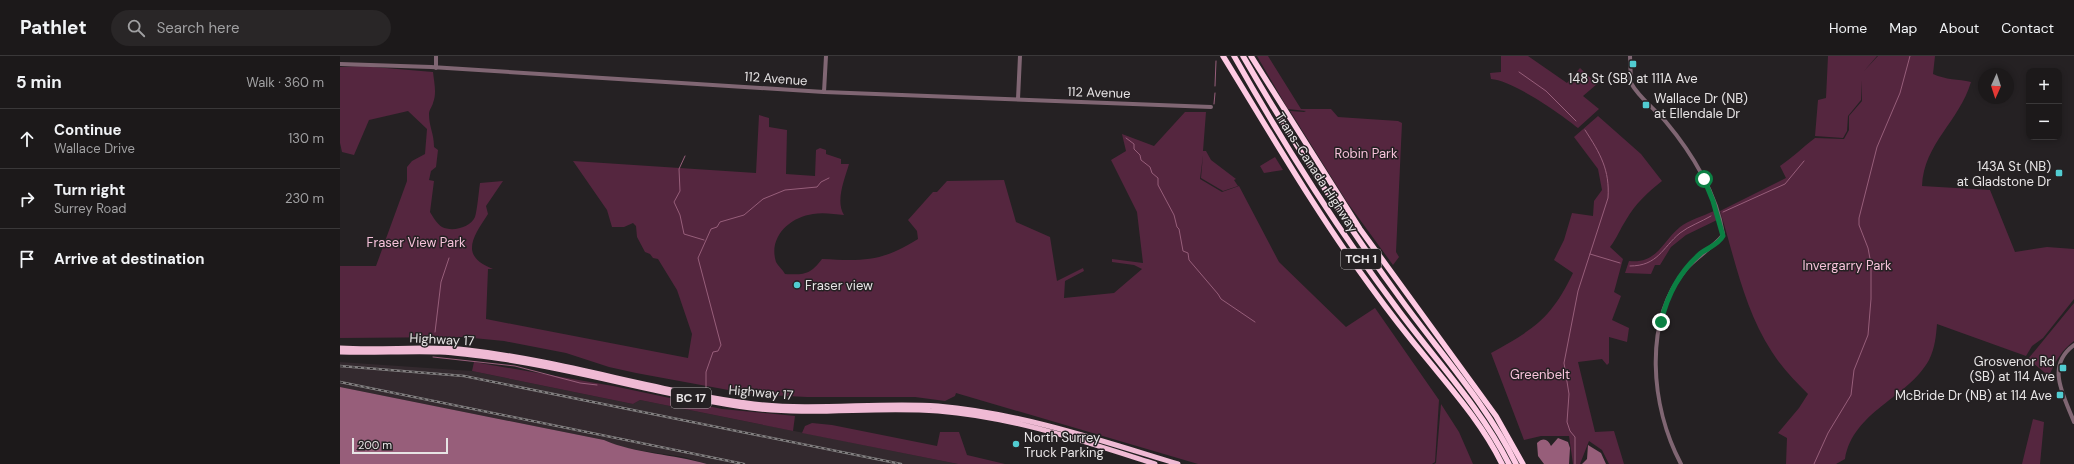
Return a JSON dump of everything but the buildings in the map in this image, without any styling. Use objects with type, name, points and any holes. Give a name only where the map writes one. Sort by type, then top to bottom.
[{"type":"highway","points":[[1223,56],[1289,164],[1344,248],[1390,313],[1458,393],[1502,464]]},
{"type":"highway","points":[[1229,56],[1253,90]]},
{"type":"highway","name":"Trans-Canada Highway","points":[[1234,56],[1253,90],[1346,238],[1458,393]]},
{"type":"highway","name":"Trans-Canada Highway","points":[[1243,56],[1303,155],[1353,233],[1404,303],[1469,384]]},
{"type":"highway","points":[[1251,56],[1309,151],[1360,228],[1469,384],[1505,429],[1523,464]]},
{"type":"highway","name":"Highway 17","points":[[340,348],[442,348],[468,350],[542,362],[677,391],[757,404],[786,406],[913,405],[976,410],[1040,424],[1178,464]]},
{"type":"highway","name":"Highway 17","points":[[340,352],[441,352],[502,359],[541,365],[676,395],[757,409],[913,410],[975,414],[1044,429],[1155,464]]},
{"type":"highway","name":"TCH 1","points":[[1469,384],[1500,433],[1516,464]]},
{"type":"highway","name":"TCH 1","points":[[1458,393],[1494,436],[1509,464]]},
{"type":"highway","points":[[1144,454],[1171,464]]},
{"type":"street","points":[[436,56],[436,68]]},
{"type":"street","points":[[824,92],[826,56]]},
{"type":"street","points":[[1018,99],[1020,56]]},
{"type":"street","points":[[1630,56],[1630,79],[1633,86],[1670,127],[1694,160],[1713,201],[1723,232],[1722,239],[1698,257],[1679,278],[1667,302],[1660,329],[1656,363],[1658,390],[1664,425],[1681,464]]},
{"type":"street","name":"112 Avenue","points":[[340,64],[436,68],[824,92],[1211,107]]},
{"type":"street","points":[[2074,345],[2066,352],[2057,375],[2074,422]]},
{"type":"shaded area","points":[[340,362],[472,371],[633,404],[640,400],[958,464],[707,464],[684,457],[623,448],[604,440],[340,387]]},
{"type":"shaded area","points":[[340,387],[604,440],[616,445],[707,464],[340,464]]},
{"type":"shaded area","points":[[1558,438],[1568,442],[1570,448],[1569,464],[1544,464],[1538,456],[1537,443],[1543,439],[1551,446]]},
{"type":"shaded area","points":[[1588,445],[1601,453],[1606,464],[1582,464],[1587,459]]},
{"type":"green space","name":"Robin Park","points":[[1257,56],[1268,56],[1301,109],[1331,109],[1338,117],[1398,121],[1402,123],[1396,252],[1399,257],[1393,265],[1347,202],[1290,111],[1306,111],[1288,109]]},
{"type":"green space","points":[[1501,56],[1528,56],[1567,83],[1580,68],[1597,84],[1583,96],[1599,109],[1578,128],[1549,107],[1523,91],[1511,85],[1491,79],[1490,73],[1501,72]]},
{"type":"green space","name":"Invergarry Park","points":[[1828,56],[1877,56],[1864,71],[1878,56],[1935,56],[1933,74],[1971,82],[1959,109],[1935,145],[1929,157],[1924,171],[1922,186],[1990,190],[2015,252],[2047,247],[2074,249],[2074,299],[2043,338],[2032,346],[2026,356],[1937,324],[1936,338],[1929,360],[1920,373],[1908,385],[1882,406],[1859,429],[1850,443],[1845,459],[1836,464],[1786,464],[1787,438],[1778,433],[1799,408],[1808,394],[1776,358],[1762,336],[1747,301],[1720,211],[1786,178],[1780,166],[1815,138],[1844,139],[1849,130],[1849,116],[1862,101],[1861,80],[1861,100],[1848,116],[1847,131],[1843,138],[1815,136],[1818,100],[1826,98]]},
{"type":"green space","name":"Fraser View Park","points":[[362,66],[433,72],[435,95],[429,113],[429,119],[434,147],[438,150],[436,167],[431,171],[429,180],[434,181],[430,212],[440,226],[456,229],[469,224],[473,221],[476,214],[480,183],[503,181],[486,206],[488,214],[478,230],[472,245],[476,258],[482,264],[493,269],[488,269],[486,319],[688,358],[692,334],[677,290],[658,259],[653,258],[650,254],[645,252],[637,237],[636,226],[633,223],[624,227],[612,227],[607,210],[573,161],[756,173],[759,115],[769,118],[769,127],[787,130],[786,174],[815,176],[816,150],[820,148],[826,150],[826,154],[841,159],[841,164],[849,164],[843,183],[840,203],[844,215],[821,213],[804,216],[789,224],[778,237],[775,244],[774,253],[776,262],[785,274],[806,273],[814,268],[822,259],[861,260],[883,256],[894,252],[918,239],[917,231],[908,220],[933,192],[937,192],[947,181],[1004,180],[1016,222],[1050,237],[1057,281],[1083,268],[1084,271],[1065,281],[1064,298],[1114,293],[1142,269],[1134,265],[1112,262],[1112,259],[1143,263],[1137,212],[1111,160],[1126,151],[1122,134],[1154,146],[1185,112],[1206,112],[1203,151],[1206,151],[1211,160],[1236,179],[1234,180],[1238,186],[1223,191],[1201,178],[1203,155],[1200,179],[1222,192],[1239,186],[1279,262],[1346,327],[1375,308],[1439,400],[1435,462],[1432,464],[1198,464],[956,393],[955,396],[945,401],[915,397],[807,397],[750,394],[636,373],[609,367],[566,353],[504,341],[463,337],[340,338],[340,266],[376,266],[407,181],[407,167],[412,161],[425,154],[427,129],[408,111],[369,120],[354,155],[342,152],[340,143],[340,67]]},
{"type":"green space","name":"Greenbelt","points":[[1598,116],[1641,154],[1662,181],[1633,209],[1610,247],[1623,259],[1614,292],[1621,296],[1612,320],[1629,328],[1627,342],[1609,337],[1609,363],[1607,365],[1602,359],[1578,362],[1595,432],[1614,431],[1624,464],[1609,464],[1602,450],[1589,441],[1580,464],[1573,464],[1569,436],[1541,436],[1524,440],[1491,353],[1519,337],[1540,321],[1557,302],[1573,273],[1554,260],[1564,240],[1572,213],[1593,216],[1594,201],[1602,190],[1598,169],[1574,137]]},
{"type":"green space","points":[[1275,157],[1283,170],[1264,173],[1260,166]]},
{"type":"green space","points":[[1714,211],[1717,220],[1686,235],[1671,247],[1660,265],[1655,265],[1651,274],[1625,273],[1629,261],[1638,261],[1653,256],[1680,227],[1692,220]]},
{"type":"green space","points":[[2074,303],[2074,341],[2060,356],[2049,376],[2028,359]]},
{"type":"green space","points":[[474,362],[613,386],[722,409],[795,416],[793,431],[640,400],[633,404],[472,371]]},
{"type":"green space","points":[[1441,404],[1459,432],[1473,464],[1434,464],[1436,463]]},
{"type":"green space","points":[[2033,419],[2044,422],[2040,464],[2022,464]]},
{"type":"green space","points":[[812,423],[832,425],[937,446],[940,432],[959,432],[967,455],[1005,464],[958,464],[802,433],[805,426]]},
{"type":"waterway","points":[[1814,464],[1828,433],[1851,395],[1854,370],[1868,335],[1871,299],[1871,264],[1868,248],[1859,225],[1859,218],[1877,147],[1900,93],[1910,56]]},
{"type":"waterway","points":[[1215,86],[1216,61]]},
{"type":"waterway","points":[[1519,72],[1546,91],[1576,121]]},
{"type":"waterway","points":[[1214,104],[1215,93]]},
{"type":"waterway","points":[[1575,464],[1575,437],[1570,431],[1567,422],[1569,394],[1564,363],[1578,291],[1608,198],[1606,170],[1595,146],[1585,130]]},
{"type":"waterway","points":[[1126,138],[1134,144],[1134,149],[1140,155],[1141,160],[1150,167],[1152,173],[1158,178],[1158,185],[1174,215],[1177,227],[1179,229],[1183,251],[1188,253],[1189,260],[1221,299],[1255,322]]},
{"type":"waterway","points":[[685,156],[679,169],[680,191],[674,202],[680,215],[684,234],[704,240]]},
{"type":"waterway","points":[[1723,212],[1785,184],[1804,161]]},
{"type":"waterway","points":[[706,389],[706,372],[713,352],[718,351],[721,345],[698,258],[711,229],[717,227],[720,222],[744,215],[763,199],[785,190],[817,187],[821,182],[829,178]]},
{"type":"waterway","points":[[1630,266],[1647,263],[1653,260],[1680,233],[1711,216]]},
{"type":"waterway","points":[[1590,254],[1620,263]]},
{"type":"waterway","points":[[435,332],[441,282],[449,258]]},
{"type":"waterway","points":[[433,357],[515,366],[580,383],[597,385]]},
{"type":"railway","points":[[340,366],[464,376],[901,464]]},
{"type":"railway","points":[[340,382],[744,464]]},
{"type":"place","name":"148 St (SB) at 111A Ave","points":[[1633,64]]},
{"type":"place","name":"Wallace Dr (NB) at Ellendale Dr","points":[[1646,105]]},
{"type":"place","name":"143A St (NB) at Gladstone Dr","points":[[2059,173]]},
{"type":"place","name":"Fraser view","points":[[797,285]]},
{"type":"place","name":"Grosvenor Rd (SB) at 114 Ave","points":[[2063,368]]},
{"type":"place","name":"McBride Dr (NB) at 114 Ave","points":[[2060,395]]},
{"type":"place","name":"North Surrey Truck Parking","points":[[1016,444]]},
{"type":"route","points":[[1661,322],[1665,306],[1675,284],[1683,272],[1705,250],[1721,240],[1723,236],[1713,201],[1704,179]]}]
